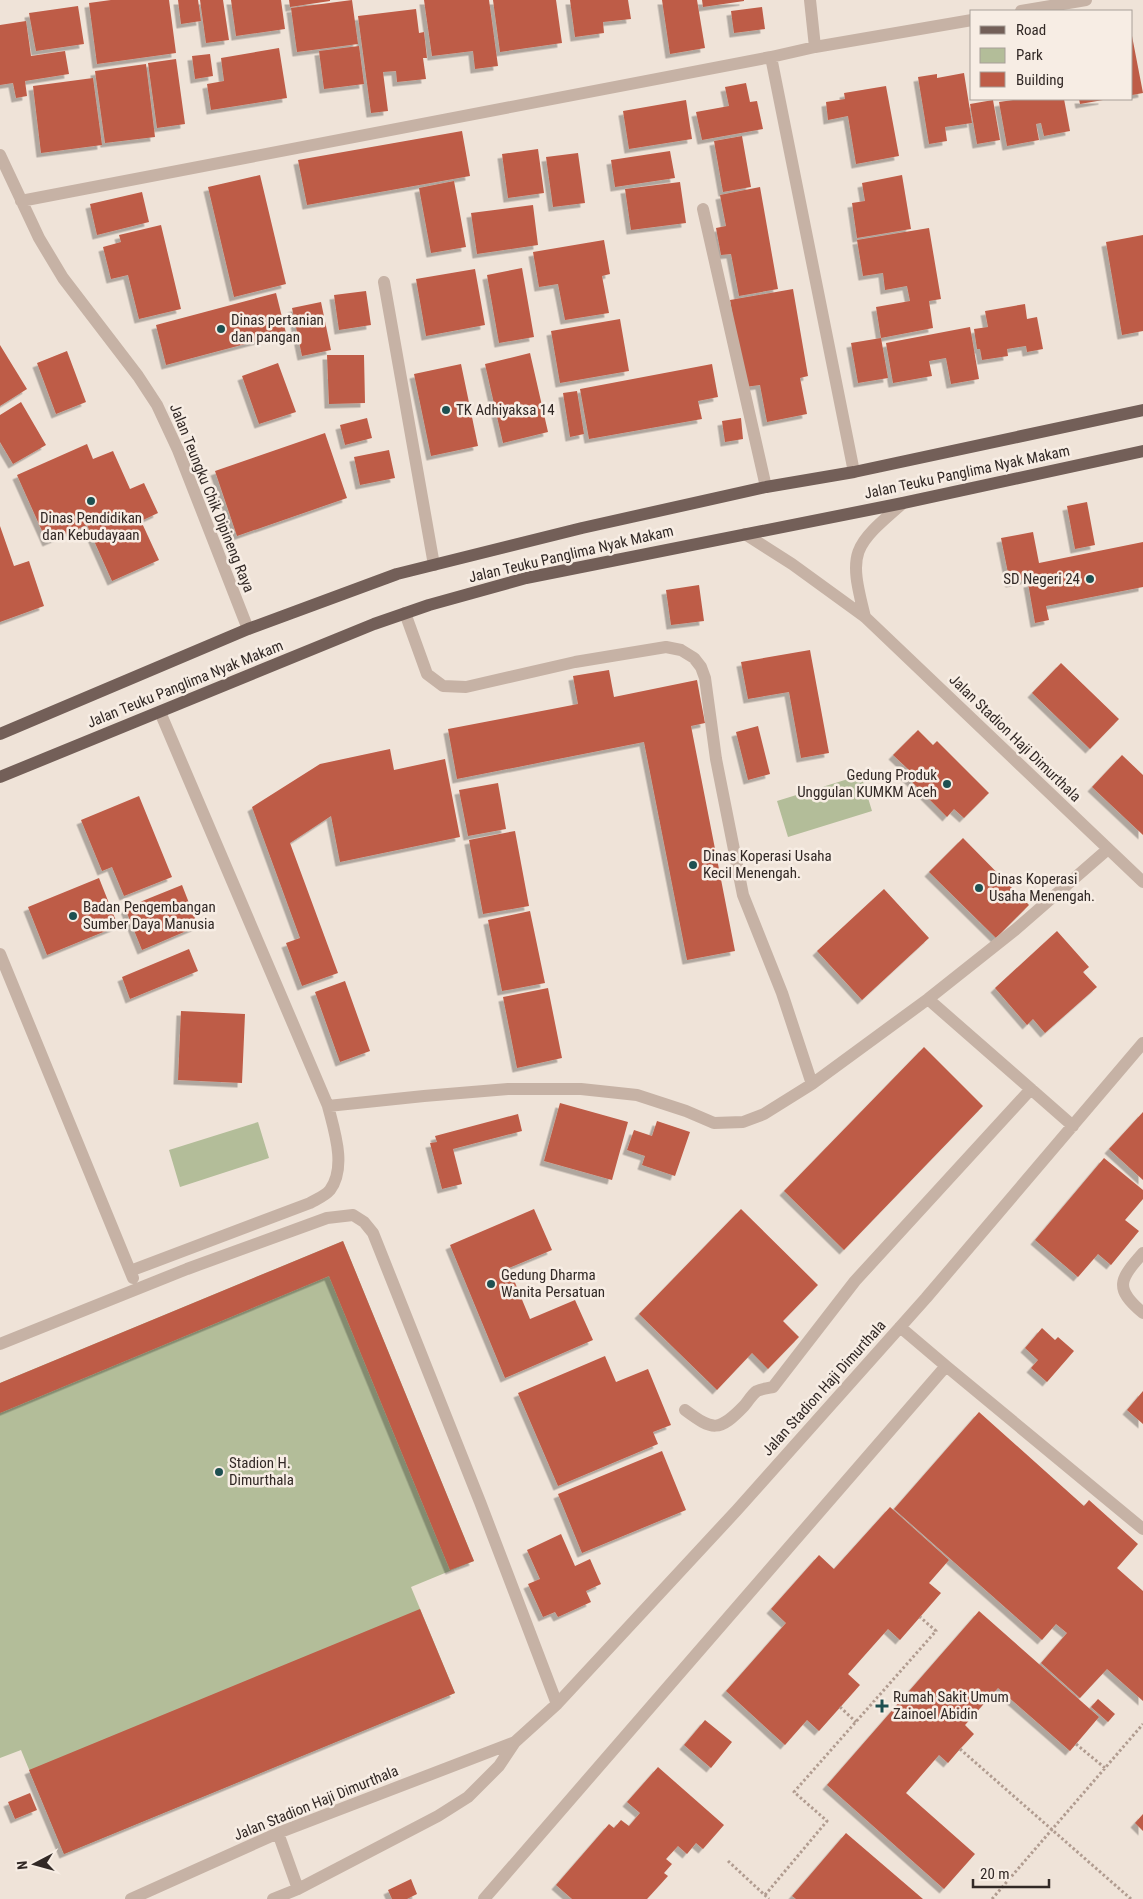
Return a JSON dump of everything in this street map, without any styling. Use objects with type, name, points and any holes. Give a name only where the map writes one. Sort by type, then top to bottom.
[{"type":"main road","name":"Jalan Teuku Panglima Nyak Makam","points":[[0,734],[248,628],[397,574],[582,528],[766,487],[854,472],[1143,410]]},
{"type":"main road","name":"Jalan Teuku Panglima Nyak Makam","points":[[0,777],[374,624],[429,605],[526,578],[903,503],[1143,451]]},
{"type":"street","points":[[810,0],[815,47]]},
{"type":"street","points":[[1027,10],[1086,0]]},
{"type":"street","points":[[21,201],[815,47],[970,20]]},
{"type":"street","points":[[770,57],[854,472]]},
{"type":"street","name":"Jalan Teungku Chik Dipineng Raya","points":[[0,154],[39,238],[63,278],[138,376],[157,405],[178,450],[248,628]]},
{"type":"street","points":[[703,209],[766,487]]},
{"type":"street","points":[[384,282],[434,565]]},
{"type":"street","points":[[865,618],[855,569],[860,546],[879,524],[903,503]]},
{"type":"street","name":"Jalan Stadion Haji Dimurthala","points":[[745,534],[808,575],[865,618],[1143,882]]},
{"type":"street","points":[[405,613],[427,674],[443,686],[466,687],[575,662],[666,647],[681,650],[694,658],[701,667],[704,678],[716,759],[743,895],[782,993],[812,1084]]},
{"type":"street","points":[[130,1271],[310,1203],[331,1189],[338,1171],[335,1136],[328,1106],[160,712]]},
{"type":"street","points":[[328,1106],[498,1090],[581,1088],[637,1095],[686,1111],[714,1123],[743,1122],[764,1114],[812,1084],[928,999],[1015,930],[1108,849]]},
{"type":"street","points":[[0,954],[137,1288]]},
{"type":"street","points":[[928,999],[1072,1126]]},
{"type":"street","name":"Jalan Stadion Haji Dimurthala","points":[[273,1899],[298,1889],[438,1816],[468,1797],[499,1766],[516,1742],[557,1704],[737,1510],[900,1327],[1143,1043]]},
{"type":"street","points":[[685,1410],[712,1427],[722,1425],[758,1391],[773,1387],[855,1281],[1031,1089]]},
{"type":"street","points":[[0,1344],[137,1288],[327,1218],[353,1215],[364,1222],[373,1233],[480,1502],[557,1704]]},
{"type":"street","points":[[1143,1253],[1127,1271],[1122,1284],[1126,1298],[1143,1313]]},
{"type":"street","points":[[900,1327],[1143,1529]]},
{"type":"street","points":[[484,1899],[946,1366]]},
{"type":"street","name":"Jalan Stadion Haji Dimurthala","points":[[132,1899],[278,1833],[516,1742]]},
{"type":"street","points":[[278,1833],[298,1889]]},
{"type":"path","points":[[765,1895],[827,1821],[794,1792],[936,1632],[920,1617]]},
{"type":"path","points":[[840,1707],[856,1722]]},
{"type":"path","points":[[992,1899],[1143,1724]]},
{"type":"path","points":[[1076,1744],[1105,1768]]},
{"type":"path","points":[[960,1749],[1131,1899]]},
{"type":"path","points":[[728,1861],[769,1899]]},
{"type":"green space","points":[[861,775],[872,811],[788,837],[777,801]]},
{"type":"green space","points":[[258,1122],[269,1158],[180,1187],[169,1150]]},
{"type":"green space","name":"Stadion H. Dimurthala","points":[[343,1241],[474,1561],[411,1587],[455,1693],[64,1854],[21,1750],[0,1758],[0,1383]]},
{"type":"building","points":[[111,0],[169,0],[176,53],[97,64],[89,3]]},
{"type":"building","points":[[178,0],[198,0],[201,21],[181,24]]},
{"type":"building","points":[[200,0],[223,0],[229,40],[206,43]]},
{"type":"building","points":[[231,0],[281,0],[285,29],[236,36]]},
{"type":"building","points":[[289,0],[330,0],[330,1],[290,7]]},
{"type":"building","points":[[352,0],[358,44],[297,52],[291,8]]},
{"type":"building","points":[[424,0],[489,0],[498,66],[475,69],[473,51],[432,56]]},
{"type":"building","points":[[493,0],[556,0],[562,43],[500,52]]},
{"type":"building","points":[[570,0],[628,0],[631,19],[603,22],[604,33],[575,37]]},
{"type":"building","points":[[662,0],[697,0],[705,48],[670,54]]},
{"type":"building","points":[[702,0],[744,0],[744,1],[703,7]]},
{"type":"building","points":[[78,6],[84,44],[36,51],[29,13]]},
{"type":"building","points":[[762,7],[765,29],[734,33],[731,11]]},
{"type":"building","points":[[416,9],[419,33],[424,32],[427,58],[423,58],[426,79],[397,82],[396,71],[383,72],[388,111],[371,113],[358,16]]},
{"type":"building","points":[[26,21],[31,56],[65,51],[69,74],[25,81],[27,96],[16,98],[13,83],[0,85],[0,25]]},
{"type":"building","points":[[1133,41],[1143,93],[1133,95]]},
{"type":"building","points":[[359,46],[364,84],[324,89],[319,51]]},
{"type":"building","points":[[279,48],[287,98],[211,110],[207,84],[224,81],[221,58]]},
{"type":"building","points":[[210,54],[213,76],[195,79],[192,56]]},
{"type":"building","points":[[176,59],[185,124],[157,128],[148,63]]},
{"type":"building","points":[[146,64],[155,137],[105,143],[95,71]]},
{"type":"building","points":[[964,73],[972,123],[945,127],[947,141],[929,144],[918,77],[937,74],[937,78]]},
{"type":"building","points":[[93,78],[102,145],[41,153],[33,86]]},
{"type":"building","points":[[746,83],[750,102],[757,101],[763,129],[702,140],[696,112],[729,106],[725,87]]},
{"type":"building","points":[[886,86],[899,156],[856,164],[848,116],[828,120],[826,102],[845,99],[844,93]]},
{"type":"building","points":[[686,100],[692,139],[629,149],[623,111]]},
{"type":"building","points":[[993,100],[1000,140],[977,144],[970,104]]},
{"type":"building","points":[[1013,100],[1064,100],[1070,131],[1044,136],[1041,123],[1036,124],[1039,140],[1007,146],[999,102]]},
{"type":"building","points":[[1079,100],[1103,100],[1080,104]]},
{"type":"building","points":[[462,131],[470,176],[307,205],[298,160]]},
{"type":"building","points":[[742,136],[751,187],[723,192],[714,141]]},
{"type":"building","points":[[538,149],[544,193],[508,198],[502,154]]},
{"type":"building","points":[[670,151],[675,178],[615,187],[611,160]]},
{"type":"building","points":[[578,153],[585,203],[553,207],[546,157]]},
{"type":"building","points":[[260,175],[286,284],[234,297],[208,187]]},
{"type":"building","points":[[902,175],[911,229],[857,238],[852,203],[865,201],[862,183]]},
{"type":"building","points":[[454,181],[466,247],[431,253],[419,188]]},
{"type":"building","points":[[680,182],[686,223],[631,230],[625,189]]},
{"type":"building","points":[[760,187],[778,289],[739,296],[731,254],[721,255],[716,228],[726,226],[720,195]]},
{"type":"building","points":[[142,192],[149,222],[97,235],[90,204]]},
{"type":"building","points":[[533,205],[538,245],[477,254],[471,213]]},
{"type":"building","points":[[161,225],[181,309],[139,319],[128,275],[111,279],[103,247],[121,242],[119,235]]},
{"type":"building","points":[[929,228],[941,299],[929,301],[933,328],[881,338],[876,307],[910,301],[907,286],[885,290],[883,273],[863,276],[857,240]]},
{"type":"building","points":[[1143,235],[1143,331],[1122,335],[1106,242]]},
{"type":"building","points":[[604,240],[610,274],[602,276],[609,313],[565,320],[558,284],[539,287],[533,252]]},
{"type":"building","points":[[522,268],[534,337],[499,343],[487,275]]},
{"type":"building","points":[[475,269],[485,325],[426,336],[416,279]]},
{"type":"building","points":[[793,289],[808,376],[800,378],[807,414],[767,422],[760,385],[745,387],[730,300]]},
{"type":"building","points":[[366,291],[371,325],[339,330],[334,295]]},
{"type":"building","name":"Dinas pertanian dan pangan","points":[[276,293],[286,333],[166,365],[156,325]]},
{"type":"building","points":[[321,302],[331,350],[302,356],[292,308]]},
{"type":"building","points":[[1025,304],[1027,319],[1037,317],[1043,349],[1027,352],[1026,346],[1007,349],[1008,356],[982,360],[980,349],[977,349],[974,329],[988,327],[985,311]]},
{"type":"building","points":[[620,319],[629,371],[560,383],[551,331]]},
{"type":"building","points":[[970,327],[979,379],[951,384],[946,358],[929,361],[932,376],[893,383],[886,343]]},
{"type":"building","points":[[881,338],[888,378],[858,383],[851,343]]},
{"type":"building","points":[[0,345],[27,389],[0,406]]},
{"type":"building","points":[[67,351],[86,402],[56,414],[37,363]]},
{"type":"building","points":[[530,353],[548,432],[503,443],[485,364]]},
{"type":"building","points":[[327,355],[364,355],[365,403],[329,404]]},
{"type":"building","points":[[278,363],[296,412],[259,424],[242,376]]},
{"type":"building","name":"TK Adhiyaksa 14","points":[[461,364],[478,446],[431,456],[414,374]]},
{"type":"building","points":[[712,364],[718,397],[698,401],[702,419],[589,439],[580,389]]},
{"type":"building","points":[[577,391],[584,434],[570,437],[563,393]]},
{"type":"building","points":[[21,402],[46,445],[13,464],[0,442],[0,415]]},
{"type":"building","points":[[367,418],[372,438],[345,445],[340,425]]},
{"type":"building","points":[[741,418],[743,439],[725,442],[722,421]]},
{"type":"building","points":[[325,433],[347,498],[237,536],[215,471]]},
{"type":"building","name":"Dinas Pendidikan dan Kebudayaan","points":[[87,444],[93,459],[113,451],[130,489],[144,483],[158,513],[141,521],[159,560],[112,581],[87,525],[47,542],[17,475]]},
{"type":"building","points":[[389,450],[395,478],[360,485],[354,457]]},
{"type":"building","points":[[1087,502],[1095,545],[1075,549],[1067,506]]},
{"type":"building","points":[[0,526],[14,566],[29,561],[44,606],[0,622]]},
{"type":"building","name":"SD Negeri 24","points":[[1033,532],[1039,563],[1143,542],[1143,587],[1046,606],[1049,620],[1035,623],[1028,583],[1038,581],[1037,577],[1010,583],[1001,538]]},
{"type":"building","points":[[699,585],[704,621],[671,625],[666,590]]},
{"type":"building","points":[[810,650],[829,753],[801,758],[789,692],[748,699],[741,662]]},
{"type":"building","points":[[1061,663],[1119,719],[1090,749],[1032,693]]},
{"type":"building","name":"Dinas Koperasi Usaha Kecil Menengah.","points":[[609,670],[614,697],[697,680],[705,723],[691,726],[735,951],[687,960],[644,742],[457,779],[448,729],[578,704],[573,676]]},
{"type":"building","points":[[758,726],[770,774],[748,780],[736,732]]},
{"type":"building","name":"Gedung Produk Unggulan KUMKM Aceh","points":[[918,730],[933,745],[937,741],[989,793],[964,818],[954,809],[947,817],[904,774],[909,770],[893,755]]},
{"type":"building","points":[[390,749],[394,770],[445,759],[460,837],[340,862],[331,816],[290,843],[338,973],[302,986],[286,943],[300,938],[252,807],[320,764]]},
{"type":"building","points":[[1122,755],[1143,775],[1143,835],[1092,787]]},
{"type":"building","points":[[498,783],[506,829],[468,836],[459,790]]},
{"type":"building","points":[[139,796],[172,877],[124,896],[112,867],[102,871],[81,820]]},
{"type":"building","points":[[515,831],[529,906],[483,914],[469,840]]},
{"type":"building","name":"Dinas Koperasi Usaha Menengah.","points":[[963,838],[1029,905],[996,938],[929,872]]},
{"type":"building","name":"Badan Pengembangan Sumber Daya Manusia","points":[[99,878],[118,926],[47,955],[28,907]]},
{"type":"building","points":[[182,885],[198,926],[142,950],[125,908]]},
{"type":"building","points":[[884,889],[929,938],[862,1000],[817,951]]},
{"type":"building","points":[[530,911],[545,983],[502,991],[488,920]]},
{"type":"building","points":[[1057,931],[1089,967],[1083,972],[1097,987],[1045,1033],[1033,1019],[1027,1025],[995,988]]},
{"type":"building","points":[[189,949],[198,971],[130,999],[122,977]]},
{"type":"building","points":[[345,981],[370,1051],[340,1062],[315,992]]},
{"type":"building","points":[[548,988],[562,1058],[517,1068],[503,997]]},
{"type":"building","points":[[181,1011],[245,1014],[242,1083],[178,1080]]},
{"type":"building","points":[[924,1047],[983,1106],[844,1250],[784,1191]]},
{"type":"building","points":[[560,1103],[628,1122],[612,1180],[544,1161]]},
{"type":"building","points":[[1143,1112],[1143,1180],[1109,1149]]},
{"type":"building","points":[[518,1114],[522,1131],[453,1149],[462,1184],[442,1189],[430,1143],[437,1142],[435,1136]]},
{"type":"building","points":[[657,1121],[690,1132],[675,1176],[642,1165],[645,1156],[627,1150],[634,1130],[652,1136]]},
{"type":"building","points":[[1104,1158],[1143,1190],[1143,1199],[1125,1220],[1139,1231],[1111,1265],[1098,1254],[1078,1277],[1035,1240]]},
{"type":"building","name":"Gedung Dharma Wanita Persatuan","points":[[534,1209],[552,1250],[509,1268],[530,1319],[575,1300],[593,1340],[505,1378],[450,1245]]},
{"type":"building","points":[[741,1209],[818,1285],[783,1321],[799,1337],[768,1369],[752,1353],[717,1390],[639,1314]]},
{"type":"building","points":[[343,1241],[474,1561],[450,1570],[329,1276],[0,1413],[0,1383]]},
{"type":"building","points":[[1042,1328],[1055,1340],[1058,1337],[1074,1351],[1047,1382],[1031,1368],[1038,1360],[1025,1348]]},
{"type":"building","points":[[605,1356],[616,1382],[648,1369],[671,1425],[653,1432],[658,1444],[558,1486],[518,1393]]},
{"type":"building","points":[[1143,1391],[1143,1424],[1127,1410]]},
{"type":"building","points":[[979,1412],[1084,1506],[1089,1500],[1138,1544],[1117,1568],[1143,1591],[1143,1701],[1107,1669],[1080,1698],[1041,1663],[1067,1633],[1056,1624],[1042,1640],[894,1509]]},
{"type":"building","points":[[662,1451],[686,1510],[582,1553],[558,1494]]},
{"type":"building","points":[[890,1507],[949,1560],[929,1583],[941,1593],[900,1640],[888,1629],[848,1674],[860,1685],[819,1731],[807,1720],[785,1745],[726,1691],[786,1623],[771,1609],[819,1555],[834,1569]]},
{"type":"building","points":[[561,1534],[575,1566],[590,1559],[601,1584],[586,1591],[591,1602],[558,1617],[555,1612],[543,1617],[528,1584],[540,1579],[527,1550]]},
{"type":"building","points":[[420,1609],[455,1693],[64,1854],[29,1770]]},
{"type":"building","points":[[979,1611],[1099,1717],[1070,1751],[998,1688],[965,1725],[974,1734],[948,1763],[939,1755],[906,1793],[975,1854],[944,1889],[827,1785]]},
{"type":"building","points":[[1098,1699],[1115,1714],[1108,1722],[1091,1707]]},
{"type":"building","points":[[705,1720],[732,1742],[711,1768],[684,1745]]},
{"type":"building","points":[[658,1767],[724,1825],[703,1849],[696,1843],[687,1854],[678,1846],[666,1859],[672,1864],[664,1873],[668,1876],[647,1899],[572,1899],[556,1885],[609,1824],[614,1828],[621,1820],[629,1826],[640,1813],[627,1802]]},
{"type":"building","points":[[30,1793],[37,1810],[15,1819],[8,1802]]},
{"type":"building","points":[[1143,1814],[1143,1831],[1135,1823]]},
{"type":"building","points":[[846,1833],[923,1899],[796,1899],[792,1896]]},
{"type":"building","points":[[411,1879],[417,1894],[407,1899],[392,1899],[388,1890]]},
{"type":"place","name":"Dinas pertanian dan pangan","points":[[221,329]]},
{"type":"place","name":"TK Adhiyaksa 14","points":[[446,410]]},
{"type":"place","name":"Dinas Pendidikan dan Kebudayaan","points":[[91,501]]},
{"type":"place","name":"SD Negeri 24","points":[[1090,579]]},
{"type":"place","name":"Gedung Produk Unggulan KUMKM Aceh","points":[[947,784]]},
{"type":"place","name":"Dinas Koperasi Usaha Kecil Menengah.","points":[[693,865]]},
{"type":"place","name":"Dinas Koperasi Usaha Menengah.","points":[[979,888]]},
{"type":"place","name":"Badan Pengembangan Sumber Daya Manusia","points":[[73,916]]},
{"type":"place","name":"Gedung Dharma Wanita Persatuan","points":[[491,1284]]},
{"type":"place","name":"Stadion H. Dimurthala","points":[[219,1472]]},
{"type":"place","name":"Rumah Sakit Umum Zainoel Abidin","points":[[882,1706]]}]
